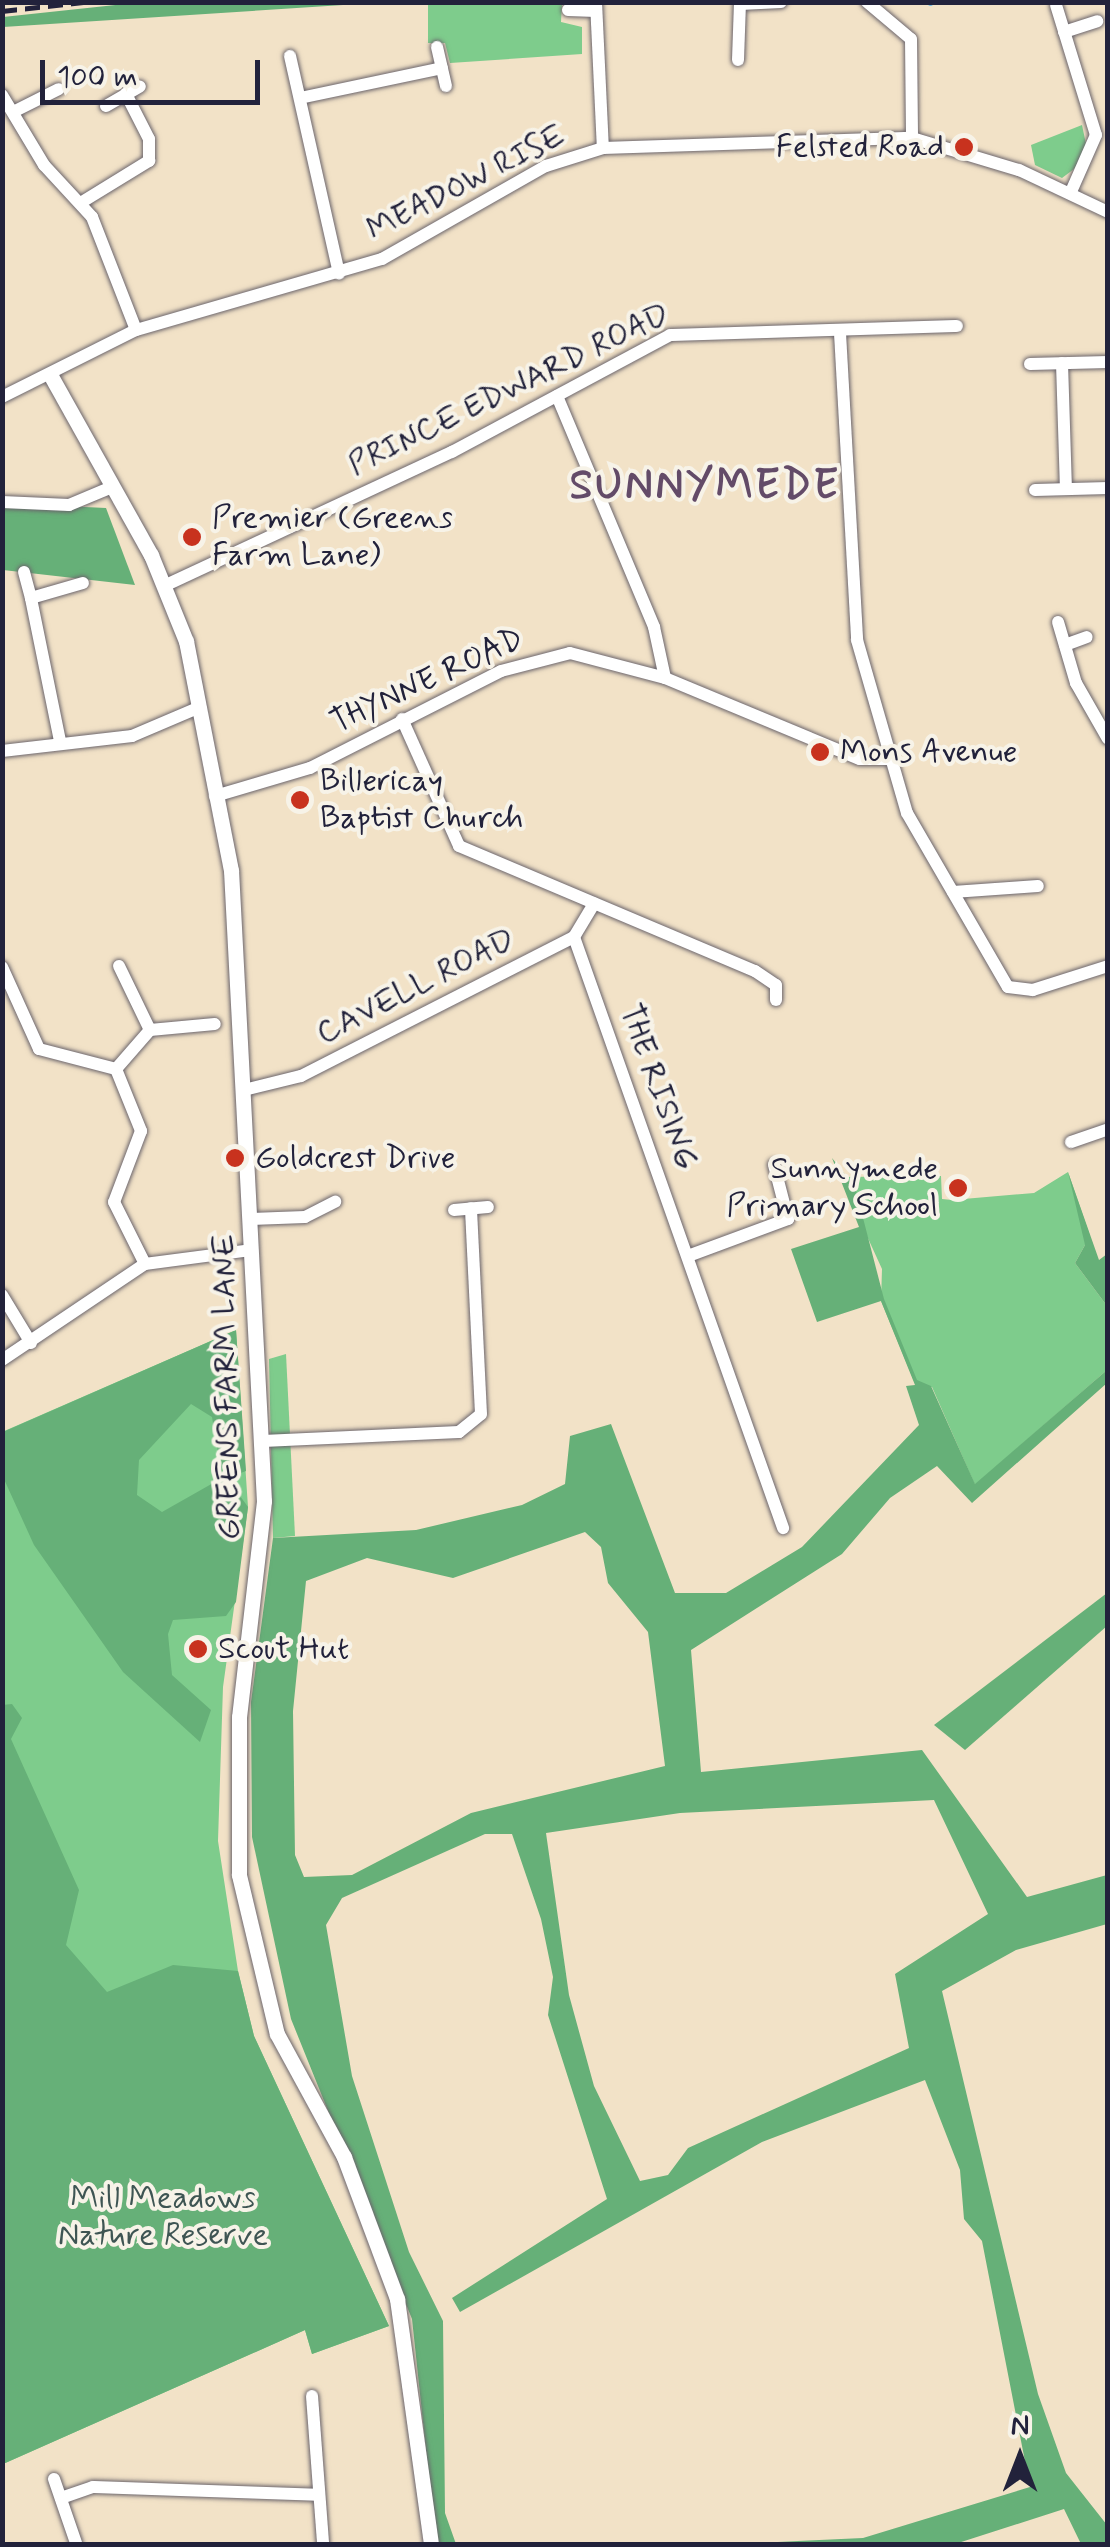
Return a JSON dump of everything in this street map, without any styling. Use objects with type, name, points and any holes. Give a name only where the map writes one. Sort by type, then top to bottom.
[{"type":"street","points":[[738,60],[740,3],[781,2]]},
{"type":"street","points":[[866,2],[911,39],[912,138]]},
{"type":"street","points":[[1056,5],[1092,117],[1094,147],[1070,194]]},
{"type":"street","points":[[568,10],[596,7],[603,148]]},
{"type":"street","points":[[1064,32],[1097,21]]},
{"type":"street","points":[[438,47],[446,86]]},
{"type":"street","points":[[290,56],[340,274]]},
{"type":"street","points":[[300,98],[442,68]]},
{"type":"street","points":[[106,106],[140,86]]},
{"type":"street","points":[[13,112],[59,89]]},
{"type":"street","points":[[82,202],[149,161],[150,139],[126,94]]},
{"type":"street","points":[[2,95],[44,165],[82,202],[120,273],[136,330]]},
{"type":"street","points":[[1092,117],[1108,112]]},
{"type":"street","name":"MEADOW RISE","points":[[2,397],[52,378],[136,330],[340,274],[546,166],[603,148],[912,138],[978,156],[1108,212]]},
{"type":"street","name":"PRINCE EDWARD ROAD","points":[[164,586],[684,332],[840,333],[957,326]]},
{"type":"street","points":[[840,333],[857,640],[906,813],[1000,978],[1019,992],[1108,966]]},
{"type":"street","points":[[1030,364],[1108,362]]},
{"type":"street","points":[[1062,363],[1066,488]]},
{"type":"street","name":"GREENS FARM LANE","points":[[52,378],[164,586],[200,706],[216,796],[236,919],[263,1441],[239,1717],[240,1875],[277,2034],[344,2157],[398,2298],[431,2544]]},
{"type":"street","points":[[557,396],[654,627],[665,678]]},
{"type":"street","points":[[2,502],[69,506],[112,487]]},
{"type":"street","points":[[1035,490],[1108,488]]},
{"type":"street","points":[[24,572],[60,741]]},
{"type":"street","points":[[31,598],[83,583]]},
{"type":"street","points":[[1058,622],[1108,739]]},
{"type":"street","points":[[1065,645],[1087,637]]},
{"type":"street","name":"THYNNE ROAD","points":[[216,796],[310,768],[402,719],[542,656],[599,656],[665,678],[860,759],[888,759]]},
{"type":"street","points":[[2,752],[60,741],[132,736],[200,706]]},
{"type":"street","points":[[402,719],[459,846],[770,978],[776,1000]]},
{"type":"street","points":[[953,892],[1038,886]]},
{"type":"street","points":[[574,937],[594,904]]},
{"type":"street","name":"CAVELL ROAD","points":[[244,1090],[301,1076],[574,937]]},
{"type":"street","name":"THE RISING","points":[[574,937],[783,1528]]},
{"type":"street","points":[[119,966],[150,1030]]},
{"type":"street","points":[[2,967],[40,1049],[116,1070]]},
{"type":"street","points":[[116,1070],[150,1030],[215,1024]]},
{"type":"street","points":[[116,1070],[140,1131],[114,1202],[146,1264]]},
{"type":"street","points":[[1072,1142],[1108,1129]]},
{"type":"street","points":[[688,1256],[788,1219],[774,1165]]},
{"type":"street","points":[[251,1220],[305,1217],[335,1202]]},
{"type":"street","points":[[454,1210],[488,1207]]},
{"type":"street","points":[[263,1441],[459,1432],[481,1414],[471,1208]]},
{"type":"street","points":[[2,1360],[146,1264],[252,1250]]},
{"type":"street","points":[[2,1295],[30,1343]]},
{"type":"street","points":[[312,2396],[323,2544]]},
{"type":"street","points":[[54,2479],[76,2542]]},
{"type":"street","points":[[61,2498],[93,2487],[318,2495]]},
{"type":"green space","points":[[134,3],[374,3],[3,27],[3,17]]},
{"type":"green space","points":[[428,3],[562,3],[561,22],[582,27],[582,54],[450,63],[445,43],[428,43]]},
{"type":"green space","points":[[1082,125],[1087,149],[1074,169],[1062,178],[1035,165],[1031,145]]},
{"type":"green space","points":[[2,503],[106,508],[135,585],[3,570]]},
{"type":"green space","points":[[832,1158],[855,1187],[884,1299],[917,1380],[931,1386],[975,1484],[1107,1370],[1107,1383],[972,1503],[937,1466],[890,1498],[842,1554],[691,1650],[701,1772],[922,1750],[1027,1897],[1107,1875],[1107,1924],[1016,1950],[942,1991],[1038,2394],[1066,2473],[1107,2525],[1107,2544],[1081,2544],[1064,2509],[955,2544],[732,2544],[863,2538],[1030,2487],[982,2241],[964,2219],[960,2170],[925,2080],[762,2142],[460,2312],[452,2298],[607,2199],[548,2015],[553,1977],[541,1919],[512,1834],[485,1834],[342,1898],[326,1925],[352,2076],[409,2252],[443,2321],[445,2513],[456,2544],[436,2544],[412,2319],[291,2019],[252,1837],[251,1702],[273,1538],[416,1530],[522,1505],[565,1484],[570,1436],[611,1424],[675,1593],[726,1593],[802,1547],[919,1425],[906,1386],[915,1385],[881,1301],[817,1322],[791,1249],[859,1227]],"holes":[[[585,1532],[601,1547],[608,1583],[648,1632],[665,1766],[471,1813],[352,1875],[304,1877],[295,1855],[293,1711],[306,1581],[367,1558],[453,1578]],[[934,1800],[988,1914],[895,1974],[909,2048],[688,2148],[668,2175],[640,2181],[594,2086],[569,1995],[546,1833],[680,1813]]]},
{"type":"green space","points":[[1068,1172],[1090,1236],[1075,1263],[1107,1306],[1107,1370],[975,1485],[932,1387],[916,1386],[881,1301],[882,1269],[840,1177],[941,1176],[942,1199],[952,1200],[1034,1193]]},
{"type":"green space","points":[[1068,1172],[1099,1260],[1107,1254],[1107,1306],[1075,1263],[1085,1245]]},
{"type":"green space","name":"Mill Meadows Nature Reserve","points":[[236,1330],[248,1507],[223,1687],[218,1841],[238,1971],[254,2036],[389,2326],[312,2354],[305,2330],[3,2464],[2,1432]]},
{"type":"green space","points":[[236,1330],[246,1471],[227,1478],[248,1507],[236,1602],[226,1616],[173,1620],[168,1634],[172,1675],[211,1710],[200,1742],[123,1672],[34,1545],[3,1477],[3,1432]],"holes":[[[191,1404],[212,1417],[222,1478],[162,1512],[137,1495],[139,1460]]]},
{"type":"green space","points":[[286,1354],[295,1536],[273,1538],[269,1359]]},
{"type":"green space","points":[[1107,1593],[1107,1626],[965,1750],[934,1725]]},
{"type":"green space","points":[[12,1704],[22,1718],[11,1739],[79,1890],[66,1945],[107,1992],[173,1965],[238,1971],[254,2036],[389,2326],[312,2354],[305,2330],[3,2464],[2,1705]]},
{"type":"railway","points":[[2,11],[84,2]]},
{"type":"place","name":"Felsted Road","points":[[964,147]]},
{"type":"place","name":"Premier (Greens Farm Lane)","points":[[192,537]]},
{"type":"place","name":"Mons Avenue","points":[[820,752]]},
{"type":"place","name":"Billericay Baptist Church","points":[[300,800]]},
{"type":"place","name":"Goldcrest Drive","points":[[235,1158]]},
{"type":"place","name":"Sunnymede Primary School","points":[[958,1188]]},
{"type":"place","name":"Scout Hut","points":[[198,1649]]},
{"type":"district","name":"SUNNYMEDE","points":[[705,487]]}]
